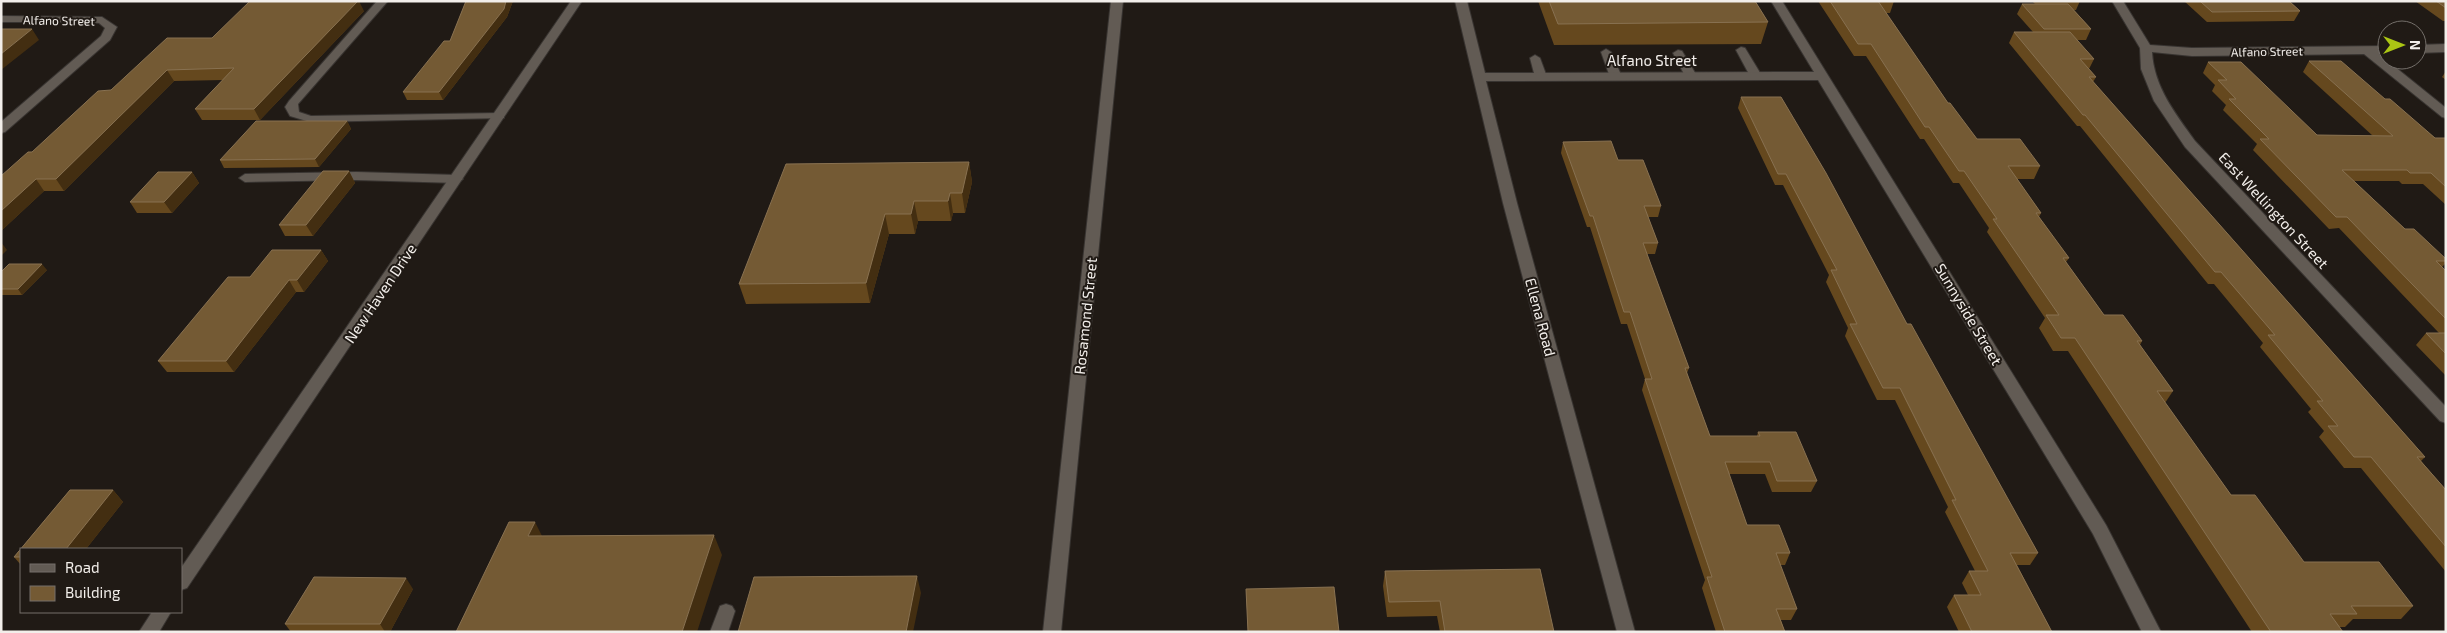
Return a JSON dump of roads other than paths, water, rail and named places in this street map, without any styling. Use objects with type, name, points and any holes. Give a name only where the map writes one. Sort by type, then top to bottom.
[{"type":"street","name":"New Haven Drive","points":[[182,582],[577,1]]},
{"type":"street","name":"Rosamond Street","points":[[1052,632],[1117,1]]},
{"type":"street","name":"Ellena Road","points":[[1461,1],[1481,77],[1510,203],[1626,632]]},
{"type":"street","name":"Sunnyside Street","points":[[1776,1],[1824,76],[2100,530],[2152,632]]},
{"type":"street","name":"East Wellington Street","points":[[2117,1],[2146,48],[2147,69],[2160,101],[2190,144],[2446,417]]},
{"type":"street","name":"Alfano Street","points":[[1,19],[102,20],[111,28],[106,38],[1,129]]},
{"type":"street","name":"Alfano Street","points":[[2146,48],[2192,52],[2377,50]]},
{"type":"street","points":[[2427,49],[2446,48]]},
{"type":"street","points":[[2368,50],[2446,114]]},
{"type":"street","name":"Alfano Street","points":[[1481,77],[1824,76]]},
{"type":"street","points":[[148,632],[161,613]]},
{"type":"lane","points":[[383,1],[293,103],[294,114],[310,118],[500,116]]},
{"type":"lane","points":[[1742,50],[1756,76]]},
{"type":"lane","points":[[1606,52],[1616,77]]},
{"type":"lane","points":[[1678,53],[1691,76]]},
{"type":"lane","points":[[1535,58],[1541,77]]},
{"type":"lane","points":[[245,178],[356,176],[457,179]]},
{"type":"lane","points":[[720,632],[726,611]]}]
